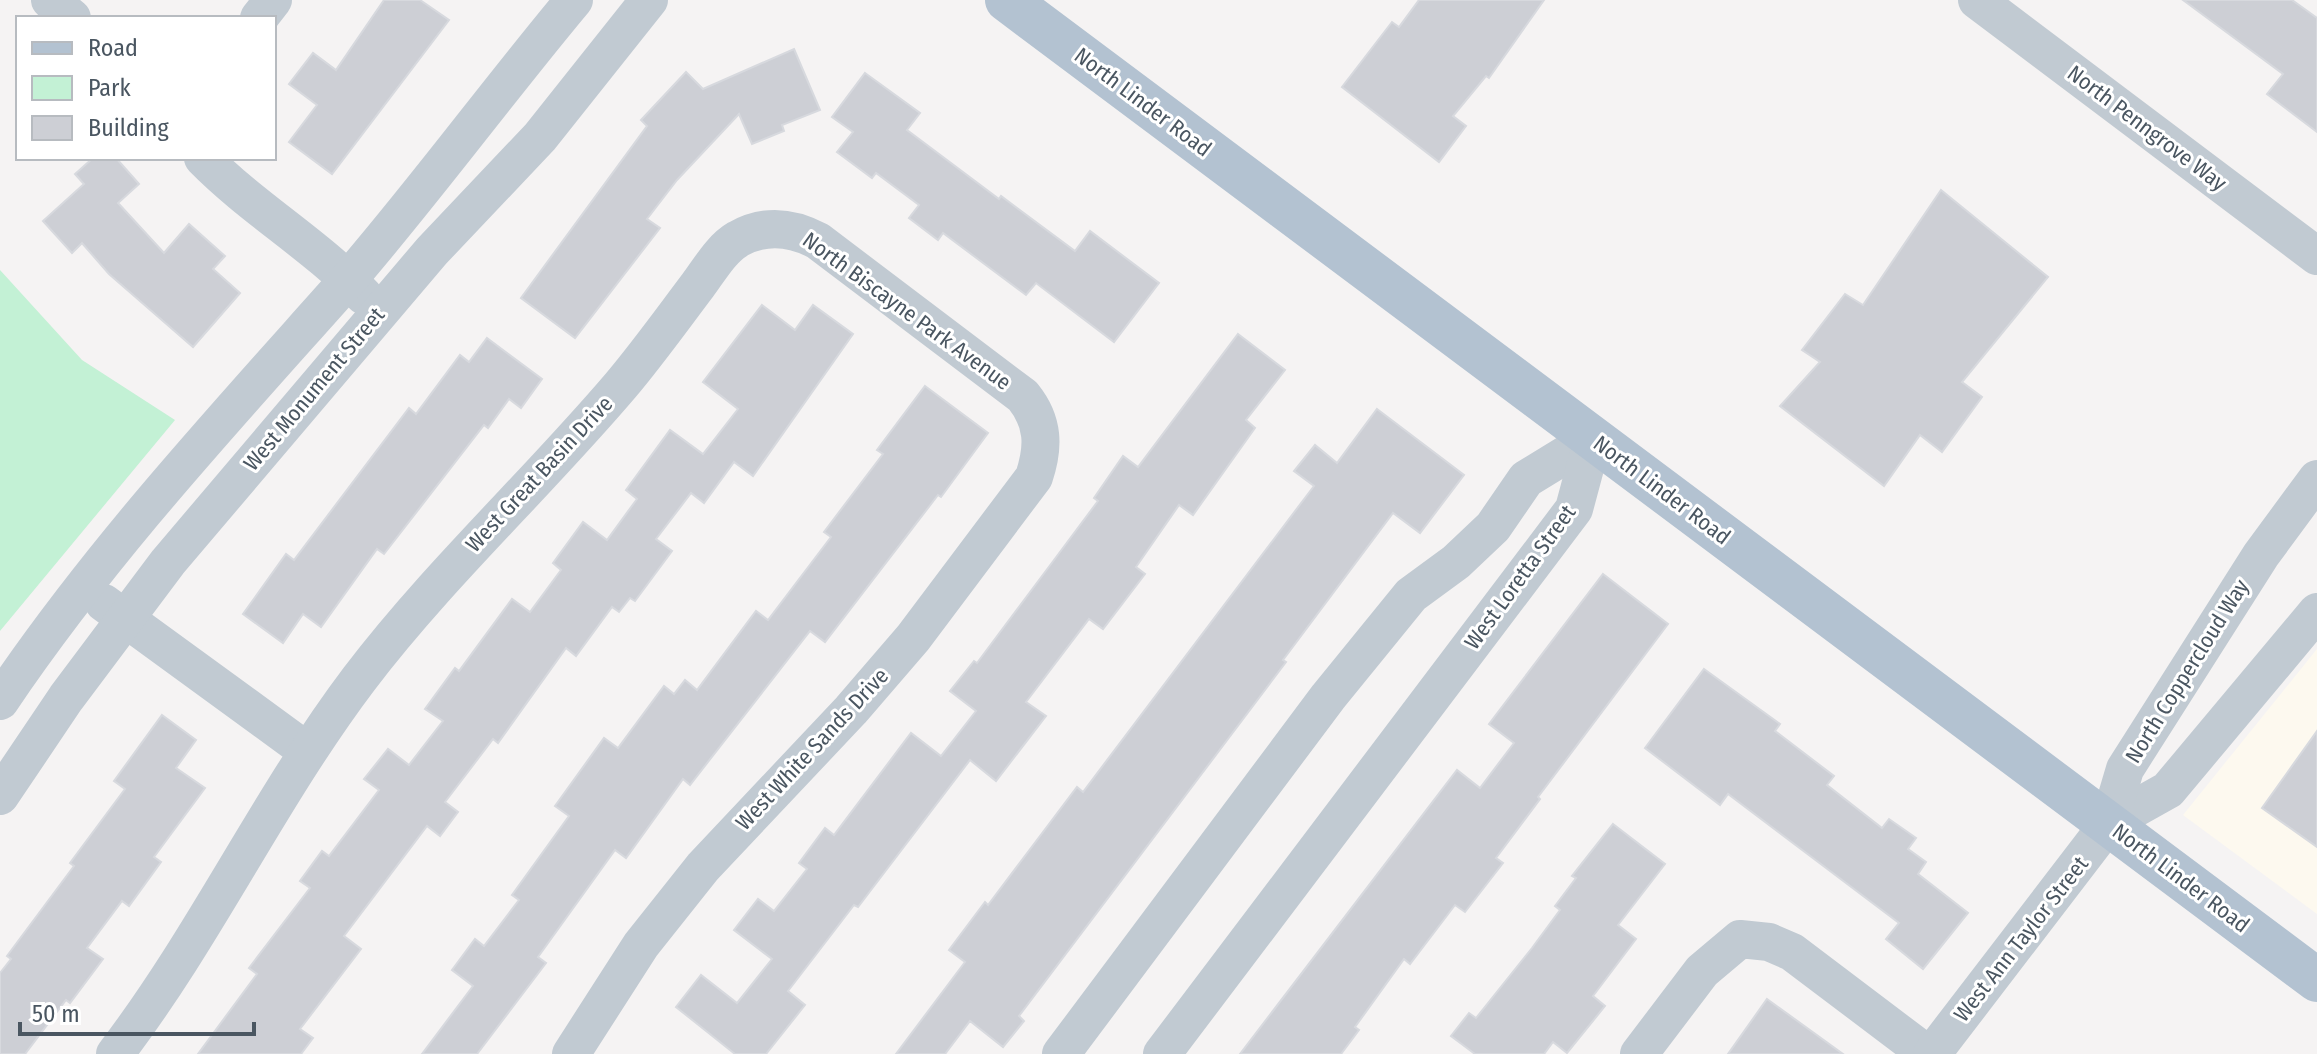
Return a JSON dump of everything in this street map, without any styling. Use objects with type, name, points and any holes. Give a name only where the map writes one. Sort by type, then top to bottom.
[{"type":"main road","name":"North Linder Road","points":[[1007,0],[2317,980]]},
{"type":"street","points":[[50,0],[70,16]]},
{"type":"street","points":[[261,16],[273,0]]},
{"type":"street","name":"West Monument Street","points":[[0,701],[82,587],[208,434],[348,279],[574,0]]},
{"type":"street","name":"West Monument Street","points":[[0,796],[125,617],[379,312],[540,137],[649,0]]},
{"type":"street","name":"North Penngrove Way","points":[[1977,0],[2317,256]]},
{"type":"street","points":[[205,160],[241,196],[348,279],[379,312]]},
{"type":"street","name":"West Great Basin Drive","points":[[115,1054],[150,1009],[307,751],[421,603],[569,447],[624,382],[725,250],[752,233],[768,228],[789,229]]},
{"type":"street","name":"North Biscayne Park Avenue","points":[[789,229],[818,241],[1023,396],[1031,406],[1042,440]]},
{"type":"street","points":[[1061,1054],[1328,697],[1411,595],[1456,562],[1493,527],[1526,479],[1593,438]]},
{"type":"street","name":"West Loretta Street","points":[[1162,1054],[1574,509],[1593,438]]},
{"type":"street","name":"West White Sands Drive","points":[[587,1048],[641,945],[703,867],[851,710],[913,638],[1034,477],[1042,440]]},
{"type":"street","name":"North Coppercloud Way","points":[[2109,823],[2125,769],[2261,555],[2317,479]]},
{"type":"street","points":[[82,587],[307,751]]},
{"type":"street","name":"North Coppercloud Way","points":[[2109,823],[2168,790],[2317,612]]},
{"type":"street","name":"West Ann Taylor Street","points":[[1930,1054],[2109,823]]},
{"type":"street","points":[[1639,1054],[1702,971],[1740,939],[1769,942],[1792,952],[1930,1054]]},
{"type":"shaded area","points":[[2317,649],[2317,914],[2183,815]]},
{"type":"green space","points":[[0,270],[82,360],[175,420],[0,631]]},
{"type":"building","points":[[384,0],[420,0],[449,20],[332,174],[289,142],[317,105],[289,84],[313,53],[336,70]]},
{"type":"building","points":[[1419,0],[1544,0],[1489,78],[1486,76],[1453,116],[1466,126],[1439,162],[1342,87],[1392,22],[1399,27]]},
{"type":"building","points":[[2183,0],[2292,0],[2317,18],[2317,132],[2267,94],[2283,74]]},
{"type":"building","points":[[794,49],[820,110],[782,125],[784,131],[752,144],[739,114],[677,180],[647,219],[660,228],[575,338],[521,298],[647,126],[641,120],[686,72],[703,89]]},
{"type":"building","points":[[865,73],[920,113],[907,130],[999,199],[1001,196],[1075,251],[1090,231],[1159,283],[1114,342],[1036,283],[1026,295],[943,233],[938,240],[909,218],[919,205],[876,173],[872,178],[837,152],[853,132],[832,117]]},
{"type":"building","points":[[91,160],[118,160],[139,184],[118,203],[164,253],[189,224],[225,256],[213,269],[240,293],[193,347],[109,274],[82,243],[72,253],[43,221],[84,184],[75,174]]},
{"type":"building","points":[[1941,190],[2048,277],[1962,382],[1982,397],[1942,452],[1920,435],[1884,486],[1780,406],[1820,362],[1802,350],[1845,294],[1863,305]]},
{"type":"building","points":[[762,305],[795,330],[813,305],[853,334],[753,476],[734,462],[704,503],[691,493],[656,539],[672,551],[635,601],[630,598],[619,612],[612,607],[576,656],[566,648],[498,743],[493,739],[445,802],[458,812],[440,836],[427,826],[344,936],[361,949],[300,1029],[313,1038],[301,1054],[198,1054],[257,974],[249,968],[310,888],[300,881],[322,851],[329,856],[379,790],[364,779],[388,749],[409,765],[443,721],[425,709],[455,668],[459,671],[512,599],[530,612],[561,570],[553,563],[583,522],[607,540],[637,499],[626,490],[670,430],[703,454],[738,409],[703,382]]},
{"type":"building","points":[[1238,334],[1285,370],[1246,420],[1255,428],[1193,515],[1179,505],[1136,567],[1145,574],[1103,629],[1089,619],[1026,702],[1046,716],[996,781],[970,760],[858,907],[854,905],[788,991],[805,1005],[766,1054],[735,1054],[676,1007],[701,975],[737,1003],[772,959],[734,930],[758,899],[774,911],[807,869],[799,863],[825,828],[834,835],[911,733],[941,756],[976,711],[950,691],[974,661],[977,663],[1098,501],[1094,498],[1123,456],[1138,467]]},
{"type":"building","points":[[487,338],[542,379],[521,408],[509,399],[488,428],[484,425],[384,554],[377,549],[321,627],[303,614],[283,643],[243,614],[286,554],[294,560],[409,408],[416,414],[460,355],[469,362]]},
{"type":"building","points":[[925,386],[988,433],[941,497],[938,495],[825,642],[810,631],[690,785],[683,779],[626,858],[615,850],[538,957],[546,963],[477,1054],[422,1054],[473,986],[452,970],[475,939],[484,946],[519,900],[512,895],[569,816],[555,806],[604,738],[618,748],[664,686],[674,694],[685,680],[697,690],[756,611],[768,620],[831,537],[824,532],[883,454],[877,450]]},
{"type":"building","points":[[1377,409],[1464,475],[1420,533],[1393,513],[1283,660],[1286,662],[1019,1016],[1024,1021],[1003,1047],[970,1021],[945,1054],[896,1054],[965,962],[949,950],[985,902],[988,905],[1077,787],[1083,792],[1314,486],[1294,471],[1315,445],[1337,463]]},
{"type":"building","points":[[1603,574],[1668,624],[1538,797],[1540,799],[1496,858],[1503,863],[1465,912],[1455,905],[1410,964],[1404,959],[1355,1027],[1359,1030],[1341,1054],[1240,1054],[1457,770],[1480,788],[1514,743],[1489,724]]},
{"type":"building","points":[[1704,669],[1780,724],[1775,731],[1834,776],[1827,785],[1882,828],[1889,819],[1916,838],[1908,849],[1926,862],[1918,874],[1968,913],[1923,969],[1886,939],[1899,923],[1728,794],[1720,805],[1645,748]]},
{"type":"building","points":[[162,715],[196,740],[176,768],[205,788],[154,857],[161,862],[129,906],[122,901],[87,948],[103,959],[70,1003],[66,1000],[25,1054],[0,1054],[0,973],[11,959],[7,956],[74,866],[70,863],[125,789],[114,781]]},
{"type":"building","points":[[2317,731],[2317,847],[2262,808]]},
{"type":"building","points":[[1613,824],[1665,864],[1618,925],[1636,939],[1593,996],[1605,1006],[1567,1053],[1553,1042],[1544,1054],[1475,1054],[1451,1036],[1469,1013],[1476,1018],[1532,948],[1560,910],[1555,906],[1576,878],[1572,876]]},
{"type":"building","points":[[1767,999],[1843,1054],[1728,1054]]}]
